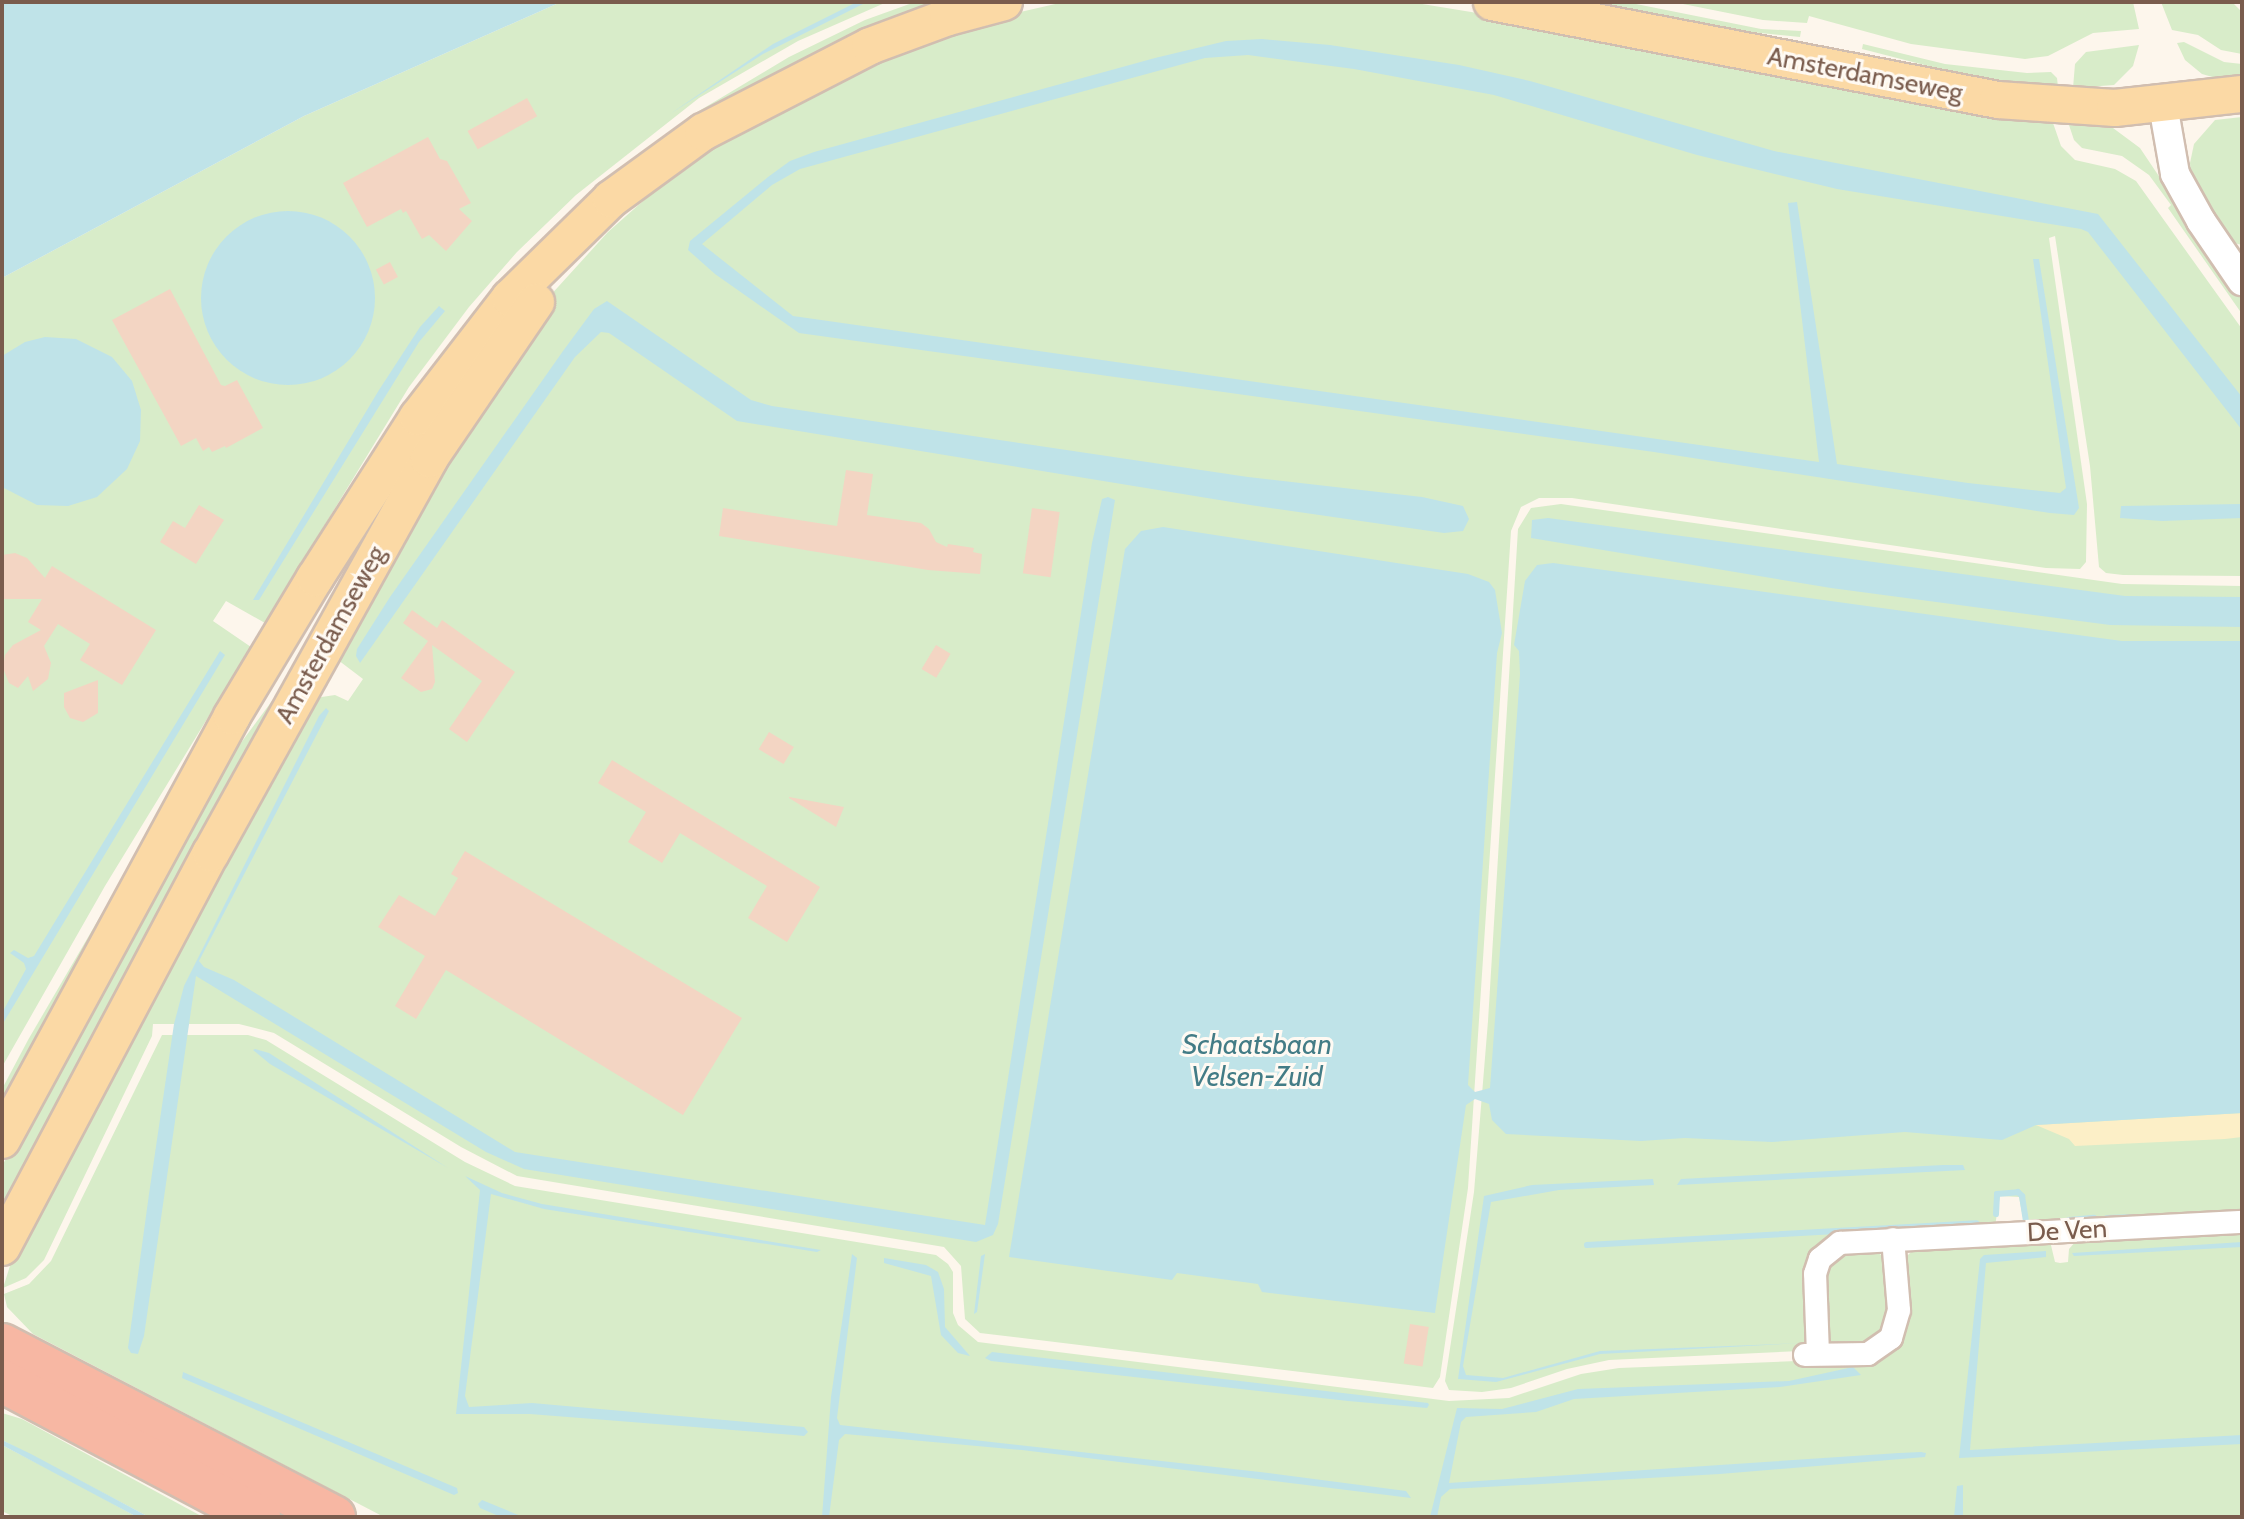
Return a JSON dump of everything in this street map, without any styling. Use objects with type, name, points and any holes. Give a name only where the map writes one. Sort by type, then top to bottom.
[{"type":"highway","points":[[2,1345],[334,1517]]},
{"type":"highway","points":[[4,1385],[259,1517]]},
{"type":"main road","name":"Amsterdamseweg","points":[[2,1140],[232,716],[361,503],[441,384],[510,298],[588,220],[676,149],[760,100],[870,46],[1004,2]]},
{"type":"main road","name":"Amsterdamseweg","points":[[1492,2],[1962,95],[2061,107],[2163,105],[2242,94]]},
{"type":"main road","name":"Amsterdamseweg","points":[[2,1247],[313,666],[429,459],[470,394],[522,319],[593,238],[652,183],[760,100]]},
{"type":"street","points":[[2163,105],[2175,174],[2201,221],[2240,275]]},
{"type":"street","name":"De Ven","points":[[1893,1239],[1899,1310],[1891,1338],[1868,1354],[1811,1354],[1813,1296],[1820,1259],[1840,1243],[1893,1239],[2242,1222]]},
{"type":"green space","points":[[561,2],[887,2],[798,41],[699,98],[576,195],[517,252],[469,307],[409,387],[265,623],[226,601],[213,621],[251,647],[105,886],[2,1067],[2,278],[304,116]]},
{"type":"green space","points":[[915,2],[953,2],[679,135],[506,279],[618,172],[699,111],[789,57],[865,20]]},
{"type":"green space","points":[[1064,2],[1410,2],[1520,20],[2013,119],[2053,123],[2061,146],[2075,160],[2115,169],[2136,181],[2242,329],[2242,576],[2123,575],[2106,573],[2099,567],[2090,466],[2055,236],[2049,238],[2087,504],[2086,562],[2080,569],[2046,568],[1572,498],[1539,498],[1521,507],[1511,531],[1468,1188],[1440,1377],[1433,1388],[980,1333],[965,1319],[961,1266],[944,1247],[517,1176],[461,1147],[274,1033],[239,1024],[153,1024],[152,1036],[44,1260],[26,1278],[3,1288],[21,1231],[315,698],[335,695],[348,701],[363,679],[338,660],[337,641],[548,298],[608,232],[660,186],[716,144],[820,83],[986,20]]},
{"type":"green space","points":[[1571,2],[1626,2],[1761,29],[1801,31],[1800,37],[1673,24]]},
{"type":"green space","points":[[1673,2],[2133,2],[2139,29],[2093,33],[2048,56],[2025,59],[1911,44],[1809,16],[1807,23],[1763,20]]},
{"type":"green space","points":[[2161,2],[2232,2],[2242,12],[2242,54],[2221,50],[2198,35],[2172,30]]},
{"type":"green space","points":[[2184,42],[2224,62],[2242,64],[2242,76],[2216,78],[2202,74],[2185,60],[2177,43]]},
{"type":"green space","points":[[1863,44],[1945,64],[2027,73],[2051,72],[2057,78],[2058,87],[1983,80],[1862,49]]},
{"type":"green space","points":[[2139,45],[2133,66],[2114,85],[2073,88],[2075,64],[2086,52]]},
{"type":"green space","points":[[2242,117],[2242,245],[2226,241],[2191,174],[2190,163],[2194,144],[2215,120]]},
{"type":"green space","points":[[2069,125],[2113,128],[2140,148],[2242,300],[2242,314],[2168,208],[2171,205],[2149,175],[2122,156],[2082,148],[2074,140]]},
{"type":"green space","points":[[1561,504],[2122,584],[2242,586],[2242,1214],[2024,1223],[2019,1197],[2000,1196],[1995,1226],[1833,1239],[1812,1341],[1800,1351],[1609,1360],[1567,1369],[1511,1388],[1482,1392],[1449,1390],[1445,1381],[1474,1192],[1488,1021],[1518,529],[1531,508]]},
{"type":"green space","points":[[283,686],[2,1232],[2,1166],[212,782]]},
{"type":"green space","points":[[160,814],[2,1110],[2,1089],[28,1040]]},
{"type":"green space","points":[[162,1035],[248,1035],[266,1040],[465,1162],[515,1186],[936,1255],[953,1272],[953,1313],[958,1325],[978,1342],[1449,1401],[1509,1398],[1581,1374],[1619,1368],[1874,1358],[1904,1259],[1916,1247],[2050,1241],[2055,1262],[2060,1263],[2068,1262],[2069,1249],[2076,1241],[2242,1229],[2242,1517],[384,1517],[33,1334],[7,1307],[4,1294],[29,1284],[51,1261]]},
{"type":"green space","points":[[1874,1250],[1884,1257],[1892,1311],[1878,1341],[1832,1348],[1823,1340],[1820,1284],[1833,1255]]},
{"type":"green space","points":[[2,1413],[22,1419],[203,1517],[149,1517],[2,1440]]},
{"type":"green space","points":[[2,1445],[137,1517],[14,1517],[2,1511]]},
{"type":"sand","points":[[2242,1113],[2242,1137],[2225,1139],[2075,1146],[2069,1139],[2036,1125]]},
{"type":"water","points":[[2,2],[561,2],[304,116],[2,278]]},
{"type":"water","points":[[857,2],[867,2],[763,54],[670,114],[773,44]]},
{"type":"water","points":[[1262,39],[1330,45],[1459,65],[1530,81],[1774,151],[2098,214],[2242,397],[2242,430],[2088,232],[2081,229],[1837,189],[1697,155],[1494,95],[1354,69],[1248,55],[1205,58],[800,169],[772,185],[702,244],[793,316],[1819,462],[1788,203],[1797,202],[1837,464],[2060,493],[2066,488],[2033,259],[2039,259],[2079,508],[2074,515],[2050,513],[1654,452],[799,333],[715,274],[688,250],[690,241],[768,177],[790,161],[814,152],[1155,58],[1226,41]]},
{"type":"water","points":[[288,211],[321,218],[349,237],[368,265],[375,298],[368,331],[349,359],[321,378],[288,385],[255,378],[227,359],[208,331],[201,298],[208,265],[227,237],[255,218]]},
{"type":"water","points":[[607,301],[751,400],[772,406],[1248,477],[1422,497],[1463,506],[1469,519],[1463,531],[1444,533],[1250,505],[737,421],[609,333],[601,332],[575,357],[360,663],[356,656],[357,649],[390,597],[563,351],[594,309]]},
{"type":"water","points":[[439,306],[445,311],[419,342],[259,600],[253,600],[379,390],[420,327]]},
{"type":"water","points":[[45,337],[76,339],[112,357],[132,381],[141,410],[140,441],[127,469],[97,497],[68,506],[37,505],[2,487],[2,356],[25,342]]},
{"type":"water","points":[[1108,497],[1115,500],[998,1224],[993,1235],[976,1242],[524,1169],[486,1152],[196,976],[144,1336],[138,1354],[131,1353],[128,1348],[149,1194],[174,1024],[184,986],[319,716],[326,708],[329,711],[199,961],[204,967],[234,980],[515,1152],[985,1225],[1092,543],[1102,499]]},
{"type":"water","points":[[2242,504],[2242,518],[2162,521],[2120,518],[2121,506]]},
{"type":"water","points":[[1548,518],[2125,596],[2242,597],[2242,627],[2110,625],[1831,588],[1531,538],[1532,520]]},
{"type":"water","name":"Schaatsbaan Velsen-Zuid","points":[[1163,527],[1468,574],[1489,582],[1495,590],[1502,633],[1497,653],[1468,1085],[1475,1092],[1490,1088],[1520,674],[1519,651],[1514,645],[1525,581],[1537,565],[1553,563],[2122,641],[2242,641],[2242,1113],[2036,1125],[2002,1140],[1905,1132],[1772,1142],[1685,1138],[1641,1141],[1506,1134],[1492,1120],[1489,1104],[1475,1099],[1466,1105],[1435,1313],[1262,1292],[1258,1284],[1177,1273],[1172,1280],[1009,1257],[1125,549],[1141,531]]},
{"type":"water","points":[[220,651],[225,655],[2,1025],[2,1013],[26,969],[24,963],[10,953],[14,950],[28,958],[34,956]]},
{"type":"water","points":[[255,1049],[269,1053],[448,1168],[270,1064]]},
{"type":"water","points":[[1963,1165],[1965,1170],[1677,1185],[1681,1179]]},
{"type":"water","points":[[465,1176],[502,1193],[542,1204],[821,1250],[817,1252],[544,1209],[491,1194],[465,1396],[469,1407],[532,1403],[804,1427],[808,1432],[804,1436],[530,1414],[456,1414],[480,1190]]},
{"type":"water","points":[[1653,1179],[1654,1185],[1559,1190],[1491,1202],[1463,1366],[1466,1375],[1503,1378],[1600,1351],[1803,1343],[1600,1354],[1496,1382],[1458,1379],[1484,1196],[1532,1185]]},
{"type":"water","points":[[2242,1242],[2242,1247],[2074,1256],[2072,1253]]},
{"type":"water","points":[[2046,1251],[2046,1257],[1986,1263],[1970,1450],[2242,1435],[2242,1444],[1959,1458],[1980,1259],[1984,1255]]},
{"type":"water","points":[[852,1254],[857,1258],[837,1418],[840,1425],[1260,1472],[1406,1491],[1411,1498],[1022,1450],[845,1434],[839,1440],[829,1517],[822,1517],[831,1397]]},
{"type":"water","points":[[985,1254],[977,1312],[974,1314],[981,1256]]},
{"type":"water","points":[[884,1258],[926,1265],[938,1272],[944,1289],[945,1327],[970,1356],[958,1353],[941,1335],[931,1276],[884,1263]]},
{"type":"water","points":[[992,1352],[1429,1405],[1427,1408],[1348,1401],[985,1358]]},
{"type":"water","points":[[1853,1367],[1861,1375],[1780,1387],[1574,1399],[1536,1412],[1466,1417],[1461,1422],[1449,1483],[1899,1453],[1921,1452],[1926,1453],[1925,1457],[1720,1474],[1450,1489],[1441,1497],[1437,1517],[1430,1517],[1457,1408],[1502,1409],[1578,1389],[1789,1381]]},
{"type":"water","points":[[183,1372],[457,1488],[458,1493],[454,1495],[182,1378]]},
{"type":"water","points":[[2,1440],[149,1517],[137,1517],[2,1445]]},
{"type":"water","points":[[1963,1485],[1963,1517],[1954,1517],[1957,1486]]},
{"type":"water","points":[[482,1500],[523,1517],[501,1517],[480,1508],[478,1504]]},
{"type":"building","points":[[527,98],[537,116],[478,149],[468,131]]},
{"type":"building","points":[[428,137],[440,159],[447,161],[471,203],[459,209],[472,221],[446,251],[429,235],[422,239],[406,211],[403,213],[401,209],[367,227],[343,183]]},
{"type":"building","points":[[390,262],[398,277],[384,285],[376,270]]},
{"type":"building","points":[[170,289],[221,385],[237,380],[263,428],[226,448],[212,452],[209,447],[203,451],[196,438],[181,446],[112,320]]},
{"type":"building","points":[[846,470],[873,474],[867,515],[921,523],[929,529],[936,542],[947,547],[948,544],[974,548],[973,552],[982,554],[980,574],[928,570],[719,536],[723,508],[837,526]]},
{"type":"building","points":[[199,505],[224,520],[196,564],[160,542],[173,521],[185,528]]},
{"type":"building","points":[[1032,508],[1060,512],[1051,577],[1023,573]]},
{"type":"building","points":[[15,553],[27,558],[45,578],[52,566],[156,630],[122,685],[80,660],[90,644],[58,624],[44,646],[51,663],[48,679],[33,691],[28,676],[18,688],[9,683],[3,668],[5,655],[13,645],[41,630],[28,622],[42,599],[2,599],[2,555]]},
{"type":"building","points":[[412,610],[437,628],[442,620],[515,672],[467,742],[449,729],[482,681],[432,645],[435,682],[432,689],[421,692],[401,678],[428,641],[403,623]]},
{"type":"building","points":[[936,645],[951,654],[936,678],[922,669]]},
{"type":"building","points":[[98,680],[98,713],[83,722],[70,718],[64,707],[64,693]]},
{"type":"building","points":[[769,732],[794,747],[784,764],[759,749]]},
{"type":"building","points":[[612,760],[820,887],[787,942],[748,918],[767,886],[680,833],[662,863],[628,842],[646,812],[598,783]]},
{"type":"building","points":[[789,797],[844,807],[836,827]]},
{"type":"building","points":[[465,851],[742,1018],[683,1115],[446,970],[416,1019],[395,1006],[425,956],[378,927],[399,895],[435,916],[458,878],[451,874]]},
{"type":"building","points":[[1410,1324],[1429,1327],[1423,1366],[1404,1364]]},
{"type":"waterway","points":[[1996,1214],[1997,1194],[2018,1192],[2022,1196],[2026,1221]]},
{"type":"waterway","points":[[2107,1218],[2134,1217]]},
{"type":"waterway","points":[[2069,1220],[2094,1218]]},
{"type":"waterway","points":[[1587,1245],[1976,1223]]}]
